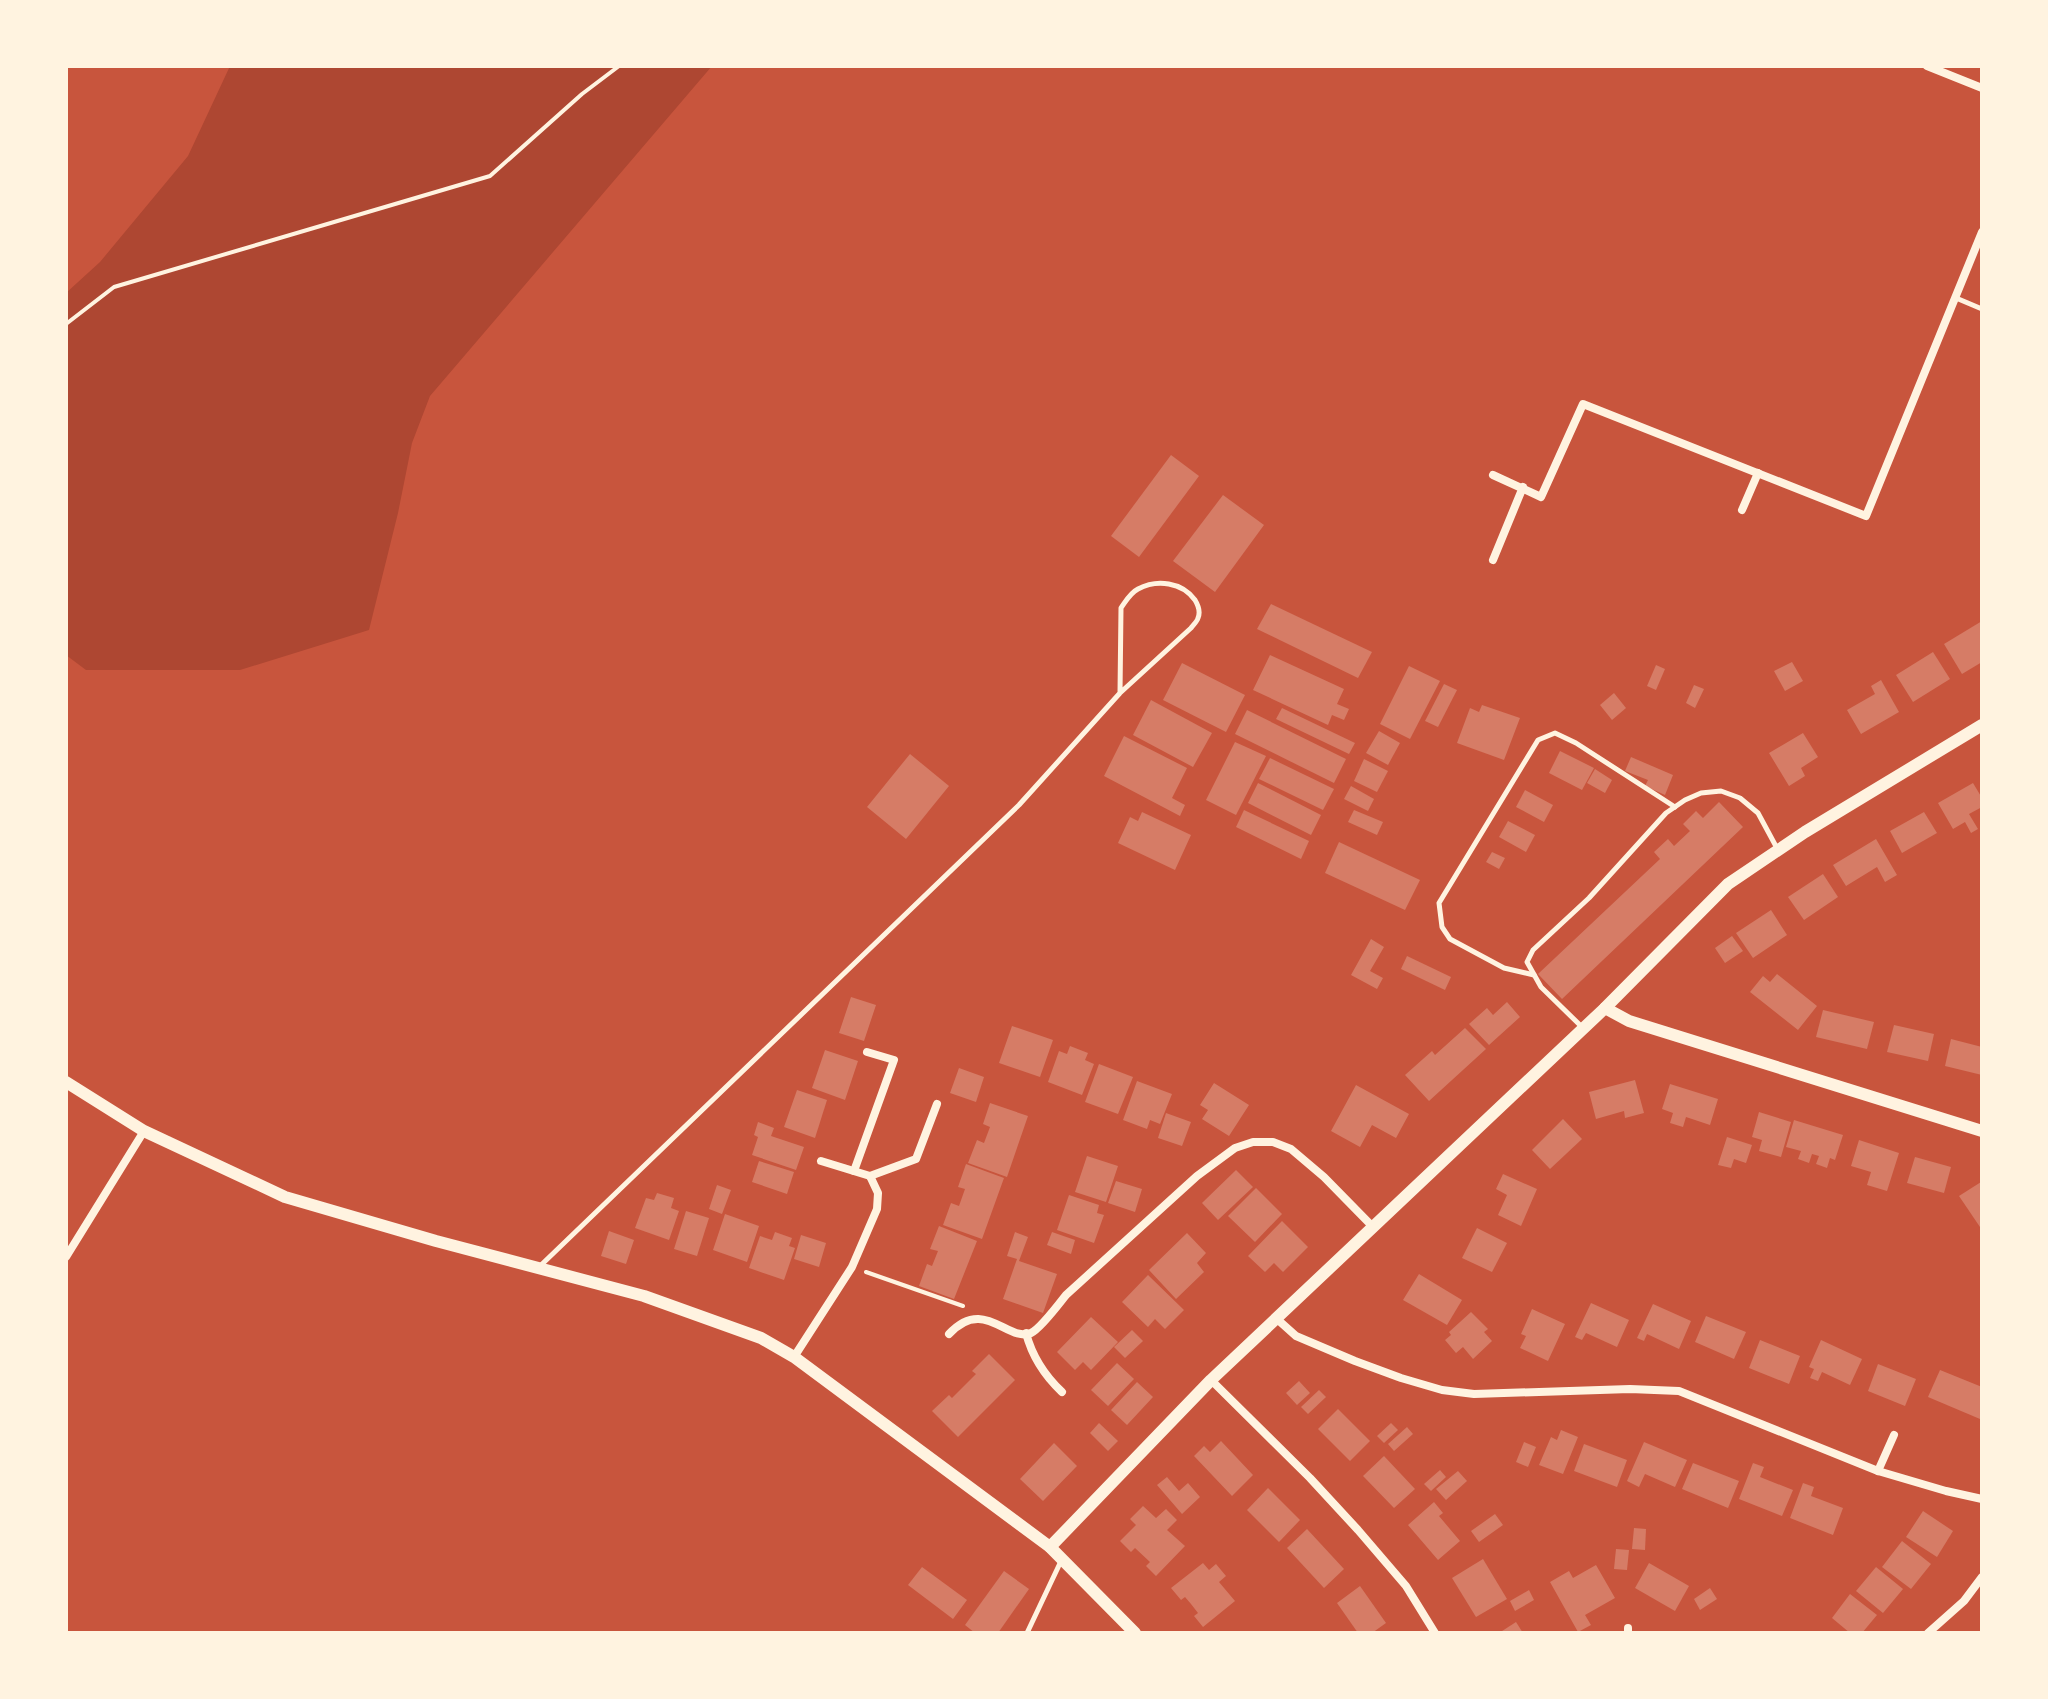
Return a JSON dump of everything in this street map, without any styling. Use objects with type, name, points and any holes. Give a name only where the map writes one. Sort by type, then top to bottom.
[{"type":"street","points":[[1927,66],[1982,88]]},
{"type":"street","points":[[1493,475],[1541,497],[1583,404],[1866,516],[1982,232]]},
{"type":"street","points":[[1742,510],[1758,473]]},
{"type":"street","points":[[1493,560],[1523,487]]},
{"type":"street","points":[[1050,1547],[1211,1380],[1605,1008],[1728,884],[1805,832],[1982,725]]},
{"type":"street","points":[[1605,1008],[1629,1021],[1982,1131]]},
{"type":"street","points":[[854,1171],[894,1060],[867,1052]]},
{"type":"street","points":[[66,1082],[144,1131],[285,1197],[644,1296],[761,1338],[794,1357],[1050,1547],[1135,1633]]},
{"type":"street","points":[[821,1161],[870,1176],[916,1159],[937,1104]]},
{"type":"street","points":[[66,1257],[144,1131]]},
{"type":"street","points":[[949,1334],[960,1322],[970,1319],[991,1321],[1021,1334],[1031,1333],[1066,1295],[1197,1176],[1243,1145],[1273,1142],[1291,1149],[1324,1177],[1374,1228]]},
{"type":"street","points":[[794,1357],[852,1267],[877,1209],[878,1193],[870,1176]]},
{"type":"street","points":[[1277,1319],[1296,1336],[1378,1370],[1442,1390],[1474,1394],[1679,1391],[1878,1471],[1982,1499]]},
{"type":"street","points":[[1026,1333],[1030,1350],[1062,1392]]},
{"type":"street","points":[[1211,1380],[1358,1530],[1406,1586],[1435,1633]]},
{"type":"street","points":[[1878,1471],[1894,1435]]},
{"type":"street","points":[[1928,1633],[1964,1601],[1982,1577]]},
{"type":"lane","points":[[1955,298],[1982,309]]},
{"type":"lane","points":[[538,1268],[1019,805],[1120,693],[1191,628],[1198,618],[1199,606],[1190,593],[1175,584],[1152,584],[1135,590],[1121,608],[1120,693]]},
{"type":"lane","points":[[1534,975],[1504,968],[1450,939],[1442,927],[1439,903],[1538,740],[1555,733],[1576,743],[1675,807]]},
{"type":"lane","points":[[1583,1028],[1541,987],[1527,962],[1533,950],[1589,898],[1666,813],[1701,793],[1721,791],[1740,798],[1758,813],[1778,850]]},
{"type":"lane","points":[[1027,1633],[1063,1558]]},
{"type":"path","points":[[66,324],[114,287],[490,176],[582,94],[619,66]]},
{"type":"path","points":[[852,1267],[989,1315],[991,1321]]},
{"type":"shaded area","points":[[230,66],[712,66],[430,396],[412,443],[369,630],[240,670],[86,670],[66,655],[66,293],[100,262],[188,156]]},
{"type":"building","points":[[1171,455],[1199,476],[1139,557],[1111,536]]},
{"type":"building","points":[[1223,495],[1264,525],[1215,592],[1173,561]]},
{"type":"building","points":[[1271,604],[1372,652],[1358,678],[1257,629]]},
{"type":"building","points":[[1982,621],[1982,662],[1962,674],[1944,644]]},
{"type":"building","points":[[1933,652],[1950,679],[1913,702],[1896,675]]},
{"type":"building","points":[[1270,655],[1344,689],[1337,704],[1349,709],[1344,720],[1332,715],[1328,725],[1253,690]]},
{"type":"building","points":[[1792,662],[1803,681],[1785,691],[1774,671]]},
{"type":"building","points":[[1182,663],[1245,695],[1226,732],[1163,700]]},
{"type":"building","points":[[1656,665],[1665,669],[1656,690],[1647,686]]},
{"type":"building","points":[[1409,666],[1440,681],[1410,739],[1380,724]]},
{"type":"building","points":[[1881,680],[1899,712],[1861,734],[1847,710],[1875,694],[1871,686]]},
{"type":"building","points":[[1444,684],[1457,690],[1438,727],[1425,721]]},
{"type":"building","points":[[1694,685],[1704,689],[1695,708],[1686,703]]},
{"type":"building","points":[[1614,693],[1626,708],[1612,720],[1600,705]]},
{"type":"building","points":[[1151,700],[1212,733],[1193,767],[1133,735]]},
{"type":"building","points":[[1482,705],[1520,718],[1504,760],[1457,743],[1470,708],[1479,712]]},
{"type":"building","points":[[1282,708],[1355,743],[1349,754],[1276,719]]},
{"type":"building","points":[[1247,710],[1346,759],[1334,783],[1235,734]]},
{"type":"building","points":[[1379,731],[1400,743],[1388,765],[1366,753]]},
{"type":"building","points":[[1803,733],[1818,757],[1801,768],[1805,776],[1789,786],[1769,753]]},
{"type":"building","points":[[1124,736],[1187,768],[1172,798],[1185,805],[1180,816],[1104,776]]},
{"type":"building","points":[[1235,742],[1266,756],[1236,815],[1206,800]]},
{"type":"building","points":[[1560,751],[1594,768],[1582,790],[1549,773]]},
{"type":"building","points":[[910,754],[949,786],[906,839],[867,807]]},
{"type":"building","points":[[1631,757],[1673,775],[1665,795],[1645,786],[1648,780],[1625,771]]},
{"type":"building","points":[[1270,758],[1334,789],[1323,810],[1259,779]]},
{"type":"building","points":[[1364,759],[1388,771],[1377,792],[1354,781]]},
{"type":"building","points":[[1595,769],[1612,780],[1605,793],[1587,783]]},
{"type":"building","points":[[1258,783],[1321,815],[1311,835],[1248,803]]},
{"type":"building","points":[[1973,783],[1982,798],[1982,807],[1969,814],[1978,829],[1971,833],[1965,822],[1953,829],[1938,803]]},
{"type":"building","points":[[1351,786],[1374,799],[1368,811],[1344,799]]},
{"type":"building","points":[[1525,790],[1553,805],[1544,822],[1516,807]]},
{"type":"building","points":[[1719,802],[1743,827],[1562,999],[1538,974],[1660,859],[1654,852],[1668,839],[1674,846],[1690,831],[1683,824],[1696,811],[1703,818]]},
{"type":"building","points":[[1244,810],[1309,841],[1301,859],[1236,827]]},
{"type":"building","points":[[1354,810],[1383,822],[1377,835],[1348,822]]},
{"type":"building","points":[[1142,812],[1191,835],[1175,870],[1118,843],[1130,817],[1138,821]]},
{"type":"building","points":[[1924,812],[1937,833],[1902,853],[1890,831]]},
{"type":"building","points":[[1508,821],[1535,835],[1526,852],[1499,837]]},
{"type":"building","points":[[1876,839],[1897,875],[1885,882],[1877,867],[1846,886],[1833,865]]},
{"type":"building","points":[[1339,842],[1420,880],[1405,910],[1325,873]]},
{"type":"building","points":[[1492,852],[1505,858],[1499,869],[1486,862]]},
{"type":"building","points":[[1823,874],[1838,897],[1804,920],[1788,897]]},
{"type":"building","points":[[1771,910],[1787,935],[1753,958],[1736,933]]},
{"type":"building","points":[[1732,936],[1743,951],[1725,963],[1715,948]]},
{"type":"building","points":[[1371,939],[1384,947],[1370,971],[1383,978],[1377,989],[1351,975]]},
{"type":"building","points":[[1407,956],[1451,977],[1445,990],[1401,969]]},
{"type":"building","points":[[1777,974],[1817,1006],[1798,1030],[1750,992],[1763,976],[1770,982]]},
{"type":"building","points":[[851,997],[876,1005],[864,1041],[839,1033]]},
{"type":"building","points":[[1507,1002],[1520,1017],[1489,1045],[1469,1024],[1487,1008],[1493,1015]]},
{"type":"building","points":[[1823,1010],[1874,1022],[1867,1049],[1816,1037]]},
{"type":"building","points":[[1894,1025],[1934,1034],[1928,1061],[1887,1052]]},
{"type":"building","points":[[1012,1026],[1053,1040],[1040,1077],[999,1063]]},
{"type":"building","points":[[1465,1028],[1486,1049],[1429,1101],[1405,1075],[1432,1051],[1435,1055]]},
{"type":"building","points":[[1951,1039],[1982,1047],[1982,1075],[1945,1066]]},
{"type":"building","points":[[1070,1046],[1088,1053],[1085,1060],[1094,1064],[1082,1095],[1048,1082],[1059,1051],[1067,1054]]},
{"type":"building","points":[[825,1050],[858,1061],[845,1100],[812,1088]]},
{"type":"building","points":[[1099,1064],[1133,1077],[1118,1114],[1085,1102]]},
{"type":"building","points":[[959,1068],[984,1077],[976,1102],[950,1093]]},
{"type":"building","points":[[1635,1080],[1644,1113],[1625,1118],[1624,1111],[1596,1119],[1589,1092]]},
{"type":"building","points":[[1137,1081],[1172,1094],[1160,1124],[1150,1120],[1147,1129],[1123,1120]]},
{"type":"building","points":[[1214,1083],[1249,1105],[1229,1136],[1202,1119],[1208,1110],[1200,1105]]},
{"type":"building","points":[[1670,1084],[1718,1099],[1710,1125],[1686,1117],[1683,1127],[1670,1123],[1673,1113],[1662,1109]]},
{"type":"building","points":[[1356,1085],[1409,1114],[1396,1138],[1372,1125],[1360,1147],[1331,1131]]},
{"type":"building","points":[[797,1090],[827,1100],[815,1138],[784,1127]]},
{"type":"building","points":[[990,1103],[1028,1116],[1007,1177],[968,1163],[977,1140],[984,1143],[990,1127],[983,1124]]},
{"type":"building","points":[[1759,1112],[1791,1122],[1781,1157],[1759,1151],[1762,1140],[1752,1137]]},
{"type":"building","points":[[1166,1113],[1191,1122],[1182,1146],[1158,1138]]},
{"type":"building","points":[[1563,1119],[1582,1139],[1550,1169],[1532,1150]]},
{"type":"building","points":[[1794,1120],[1843,1135],[1835,1160],[1830,1158],[1827,1168],[1816,1164],[1819,1156],[1812,1154],[1809,1163],[1798,1159],[1801,1151],[1786,1147]]},
{"type":"building","points":[[758,1122],[774,1128],[771,1136],[804,1147],[796,1170],[752,1155],[758,1137],[754,1135]]},
{"type":"building","points":[[1727,1137],[1752,1145],[1746,1163],[1734,1159],[1731,1168],[1718,1165]]},
{"type":"building","points":[[1859,1140],[1899,1153],[1887,1191],[1867,1185],[1871,1172],[1851,1166]]},
{"type":"building","points":[[1087,1156],[1118,1166],[1106,1202],[1075,1192]]},
{"type":"building","points":[[1915,1157],[1951,1167],[1944,1193],[1907,1183]]},
{"type":"building","points":[[759,1161],[794,1172],[787,1194],[752,1182]]},
{"type":"building","points":[[966,1164],[1004,1178],[982,1239],[943,1225],[951,1203],[959,1206],[965,1189],[958,1187]]},
{"type":"building","points":[[1236,1170],[1253,1187],[1218,1220],[1202,1203]]},
{"type":"building","points":[[1503,1174],[1537,1189],[1521,1226],[1498,1215],[1507,1195],[1496,1189]]},
{"type":"building","points":[[1116,1181],[1142,1189],[1135,1212],[1108,1203]]},
{"type":"building","points":[[1982,1183],[1982,1230],[1959,1196]]},
{"type":"building","points":[[717,1185],[731,1190],[722,1214],[709,1209]]},
{"type":"building","points":[[1256,1188],[1282,1214],[1255,1242],[1228,1216]]},
{"type":"building","points":[[657,1193],[674,1198],[671,1208],[679,1211],[669,1240],[635,1228],[646,1198],[654,1200]]},
{"type":"building","points":[[1069,1195],[1099,1205],[1097,1213],[1104,1215],[1094,1243],[1057,1230]]},
{"type":"building","points":[[686,1211],[709,1218],[697,1256],[674,1249]]},
{"type":"building","points":[[725,1214],[759,1226],[747,1262],[713,1250]]},
{"type":"building","points":[[1282,1221],[1308,1247],[1283,1272],[1274,1263],[1265,1272],[1248,1256]]},
{"type":"building","points":[[939,1226],[977,1241],[954,1299],[919,1286],[927,1264],[932,1266],[938,1251],[930,1249]]},
{"type":"building","points":[[1477,1228],[1507,1243],[1492,1272],[1462,1258]]},
{"type":"building","points":[[609,1231],[634,1240],[626,1264],[601,1256]]},
{"type":"building","points":[[775,1232],[792,1238],[789,1246],[795,1248],[784,1280],[749,1268],[760,1236],[772,1240]]},
{"type":"building","points":[[1015,1232],[1028,1237],[1019,1261],[1057,1274],[1043,1313],[1003,1299],[1017,1259],[1007,1256]]},
{"type":"building","points":[[1052,1232],[1075,1240],[1071,1254],[1047,1245]]},
{"type":"building","points":[[1187,1233],[1206,1253],[1197,1263],[1204,1272],[1176,1299],[1149,1270]]},
{"type":"building","points":[[801,1235],[826,1243],[819,1267],[794,1259]]},
{"type":"building","points":[[1419,1274],[1462,1300],[1447,1325],[1403,1300]]},
{"type":"building","points":[[1148,1275],[1184,1310],[1165,1329],[1155,1319],[1148,1327],[1122,1302]]},
{"type":"building","points":[[1591,1303],[1629,1320],[1617,1347],[1586,1333],[1582,1340],[1575,1337]]},
{"type":"building","points":[[1653,1304],[1691,1321],[1679,1349],[1647,1334],[1644,1341],[1637,1338]]},
{"type":"building","points":[[1532,1309],[1565,1324],[1548,1361],[1520,1348],[1526,1336],[1521,1334]]},
{"type":"building","points":[[1471,1312],[1488,1329],[1484,1332],[1492,1341],[1473,1359],[1463,1347],[1456,1353],[1445,1340],[1451,1335],[1449,1332]]},
{"type":"building","points":[[1706,1316],[1746,1332],[1734,1359],[1695,1342]]},
{"type":"building","points":[[1091,1317],[1118,1342],[1091,1370],[1083,1362],[1075,1370],[1057,1352]]},
{"type":"building","points":[[1132,1330],[1143,1341],[1125,1358],[1114,1347]]},
{"type":"building","points":[[1760,1340],[1800,1356],[1789,1384],[1749,1368]]},
{"type":"building","points":[[1821,1340],[1862,1359],[1850,1385],[1822,1372],[1818,1381],[1810,1378],[1814,1369],[1809,1367]]},
{"type":"building","points":[[989,1354],[1015,1380],[958,1437],[932,1411],[949,1395],[952,1398],[976,1374],[972,1371]]},
{"type":"building","points":[[1117,1363],[1134,1379],[1108,1406],[1091,1390]]},
{"type":"building","points":[[1878,1364],[1916,1379],[1905,1406],[1868,1391]]},
{"type":"building","points":[[1940,1370],[1982,1387],[1980,1419],[1928,1397]]},
{"type":"building","points":[[1299,1381],[1310,1393],[1297,1405],[1286,1393]]},
{"type":"building","points":[[1137,1382],[1153,1397],[1127,1425],[1111,1410]]},
{"type":"building","points":[[1319,1390],[1326,1397],[1308,1414],[1301,1407]]},
{"type":"building","points":[[1338,1409],[1370,1441],[1350,1461],[1318,1429]]},
{"type":"building","points":[[1099,1423],[1118,1441],[1108,1451],[1090,1433]]},
{"type":"building","points":[[1391,1423],[1398,1430],[1384,1443],[1377,1436]]},
{"type":"building","points":[[1407,1427],[1413,1434],[1394,1451],[1388,1444]]},
{"type":"building","points":[[1561,1430],[1578,1437],[1563,1474],[1539,1465],[1551,1437],[1557,1440]]},
{"type":"building","points":[[1221,1441],[1253,1475],[1232,1496],[1194,1456],[1204,1446],[1210,1452]]},
{"type":"building","points":[[1524,1442],[1536,1447],[1528,1467],[1516,1462]]},
{"type":"building","points":[[1644,1442],[1687,1460],[1675,1487],[1645,1474],[1639,1487],[1627,1481]]},
{"type":"building","points":[[1054,1443],[1077,1466],[1043,1501],[1020,1479]]},
{"type":"building","points":[[1584,1444],[1627,1460],[1617,1487],[1574,1471]]},
{"type":"building","points":[[1384,1456],[1415,1489],[1394,1508],[1363,1476]]},
{"type":"building","points":[[1693,1463],[1739,1481],[1728,1508],[1682,1489]]},
{"type":"building","points":[[1753,1463],[1764,1467],[1760,1477],[1793,1490],[1782,1516],[1739,1499]]},
{"type":"building","points":[[1440,1470],[1446,1477],[1431,1491],[1424,1484]]},
{"type":"building","points":[[1458,1471],[1467,1481],[1446,1500],[1436,1489]]},
{"type":"building","points":[[1167,1477],[1179,1491],[1188,1483],[1200,1497],[1182,1514],[1157,1485]]},
{"type":"building","points":[[1803,1483],[1814,1487],[1811,1496],[1843,1508],[1833,1535],[1790,1518]]},
{"type":"building","points":[[1268,1488],[1300,1520],[1279,1542],[1247,1510]]},
{"type":"building","points":[[1434,1502],[1443,1513],[1439,1516],[1460,1541],[1438,1560],[1408,1525]]},
{"type":"building","points":[[1143,1506],[1156,1518],[1166,1509],[1177,1520],[1167,1530],[1185,1546],[1156,1576],[1146,1566],[1150,1562],[1135,1548],[1131,1552],[1120,1541],[1136,1525],[1130,1519]]},
{"type":"building","points":[[1923,1511],[1953,1531],[1937,1557],[1906,1537]]},
{"type":"building","points":[[1495,1514],[1503,1525],[1479,1542],[1471,1531]]},
{"type":"building","points":[[1634,1528],[1646,1529],[1645,1550],[1632,1549]]},
{"type":"building","points":[[1307,1529],[1344,1569],[1324,1588],[1287,1548]]},
{"type":"building","points":[[1902,1541],[1931,1564],[1911,1589],[1882,1567]]},
{"type":"building","points":[[1616,1549],[1629,1550],[1627,1570],[1614,1569]]},
{"type":"building","points":[[1483,1559],[1507,1599],[1476,1617],[1452,1578]]},
{"type":"building","points":[[1203,1563],[1209,1570],[1216,1564],[1226,1576],[1219,1582],[1235,1601],[1203,1627],[1194,1616],[1198,1613],[1191,1604],[1185,1597],[1181,1600],[1171,1588]]},
{"type":"building","points":[[1649,1563],[1689,1586],[1675,1611],[1635,1588]]},
{"type":"building","points":[[1596,1565],[1615,1598],[1585,1615],[1591,1625],[1578,1632],[1550,1582],[1569,1571],[1573,1578]]},
{"type":"building","points":[[922,1567],[967,1600],[953,1619],[908,1585]]},
{"type":"building","points":[[1876,1567],[1903,1589],[1883,1613],[1856,1591]]},
{"type":"building","points":[[1004,1571],[1029,1589],[998,1633],[975,1633],[965,1625]]},
{"type":"building","points":[[1360,1586],[1386,1623],[1372,1633],[1358,1633],[1337,1603]]},
{"type":"building","points":[[1710,1588],[1717,1599],[1700,1610],[1694,1599]]},
{"type":"building","points":[[1529,1590],[1534,1600],[1515,1611],[1510,1601]]},
{"type":"building","points":[[1850,1594],[1877,1615],[1862,1633],[1850,1633],[1832,1618]]},
{"type":"building","points":[[1516,1622],[1523,1633],[1499,1633]]}]
